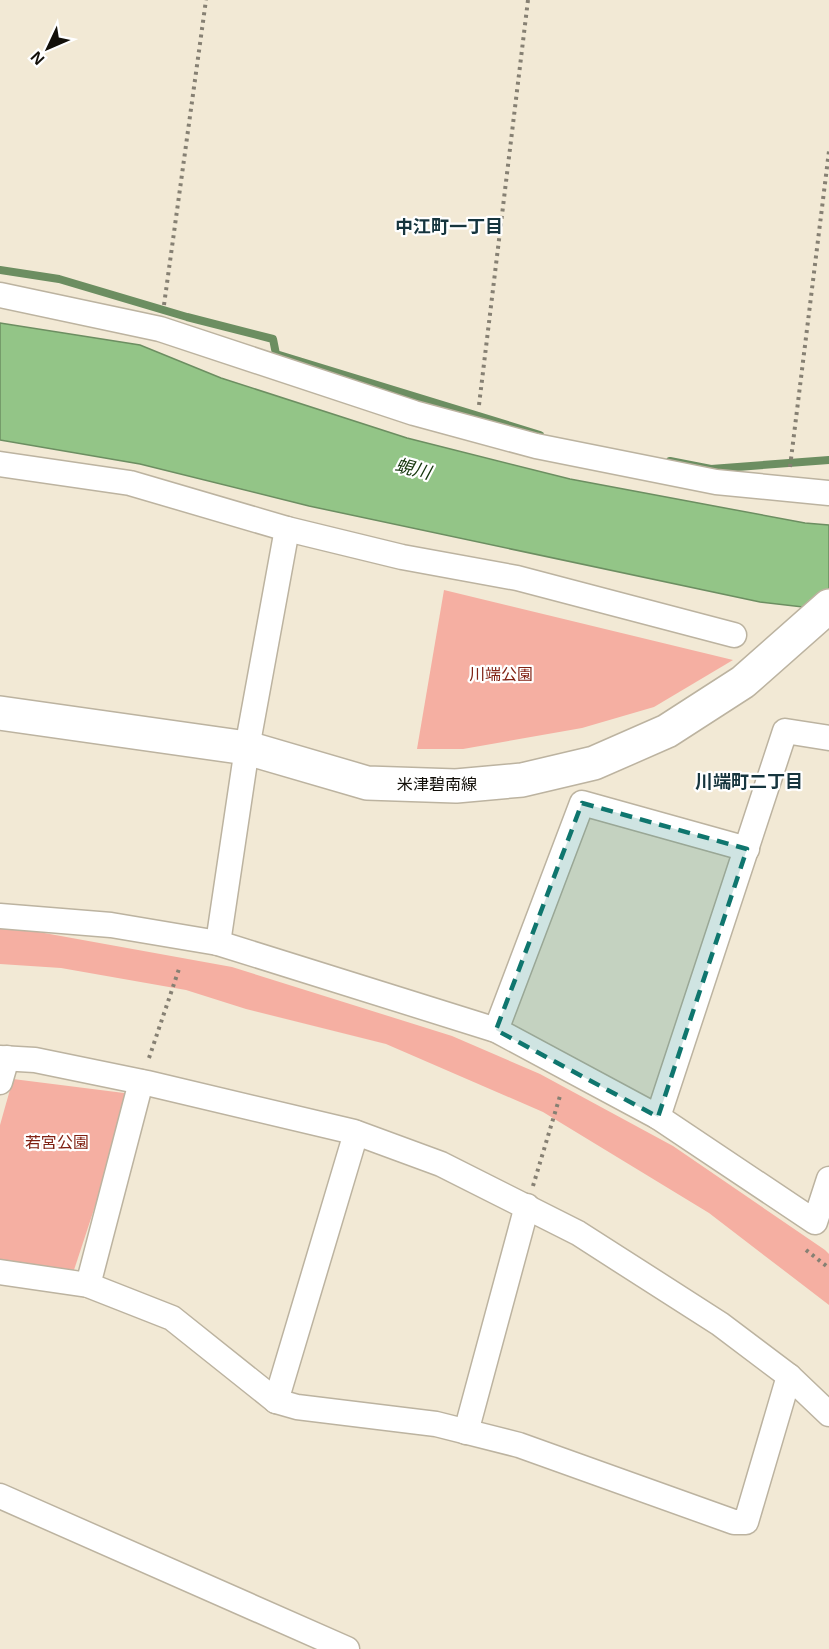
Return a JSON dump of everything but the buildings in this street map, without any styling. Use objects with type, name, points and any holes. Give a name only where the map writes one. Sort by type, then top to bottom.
[{"type":"main road","name":"米津碧南線","points":[[0,713],[247,748],[367,783],[456,786],[522,780],[594,763],[667,731],[742,682],[829,606]]},
{"type":"street","points":[[0,295],[160,329],[403,409],[536,446],[716,482],[829,493]]},
{"type":"street","points":[[0,464],[130,483],[287,530],[402,557],[518,578],[734,635]]},
{"type":"street","points":[[218,943],[247,748],[287,530]]},
{"type":"street","points":[[658,1117],[785,731],[829,738]]},
{"type":"street","points":[[496,1030],[582,803],[747,849]]},
{"type":"street","points":[[0,916],[111,925],[218,943],[496,1030],[658,1117],[815,1222],[829,1179]]},
{"type":"street","points":[[0,1082],[3,1058],[35,1060],[141,1082],[356,1133],[441,1164],[578,1233],[711,1318],[789,1376],[829,1414]]},
{"type":"street","points":[[88,1286],[141,1082]]},
{"type":"street","points":[[276,1401],[356,1133]]},
{"type":"street","points":[[466,1432],[527,1206]]},
{"type":"street","points":[[0,1272],[88,1286],[172,1318],[276,1401],[297,1407],[436,1424],[519,1445],[734,1522],[746,1522],[789,1376]]},
{"type":"street","points":[[0,1496],[347,1649]]},
{"type":"path","points":[[160,329],[206,0]]},
{"type":"path","points":[[477,430],[528,0]]},
{"type":"path","points":[[788,488],[829,150]]},
{"type":"path","points":[[141,1082],[180,966]]},
{"type":"path","points":[[527,1206],[560,1096]]},
{"type":"path","points":[[806,1250],[829,1268]]},
{"type":"highlighted area","points":[[582,803],[747,849],[658,1117],[496,1030]]},
{"type":"green space","name":"川端公園","points":[[444,590],[733,660],[654,707],[582,728],[463,749],[417,749]]},
{"type":"green space","points":[[0,925],[232,967],[452,1036],[540,1074],[673,1146],[825,1250],[829,1254],[829,1305],[709,1213],[543,1112],[386,1044],[246,1009],[186,990],[61,968],[0,964]]},
{"type":"green space","name":"若宮公園","points":[[13,1079],[132,1094],[73,1273],[0,1264],[0,1125]]},
{"type":"water","name":"蜆川","points":[[0,323],[140,345],[221,378],[407,438],[570,479],[805,523],[829,525],[829,610],[760,602],[309,506],[140,464],[0,440]]},
{"type":"waterway","points":[[0,270],[59,279],[187,317],[273,339],[276,354],[540,435]]},
{"type":"waterway","points":[[670,461],[711,469],[829,460]]},
{"type":"district","name":"中江町一丁目","points":[[449,227]]},
{"type":"district","name":"川端町二丁目","points":[[749,782]]}]
